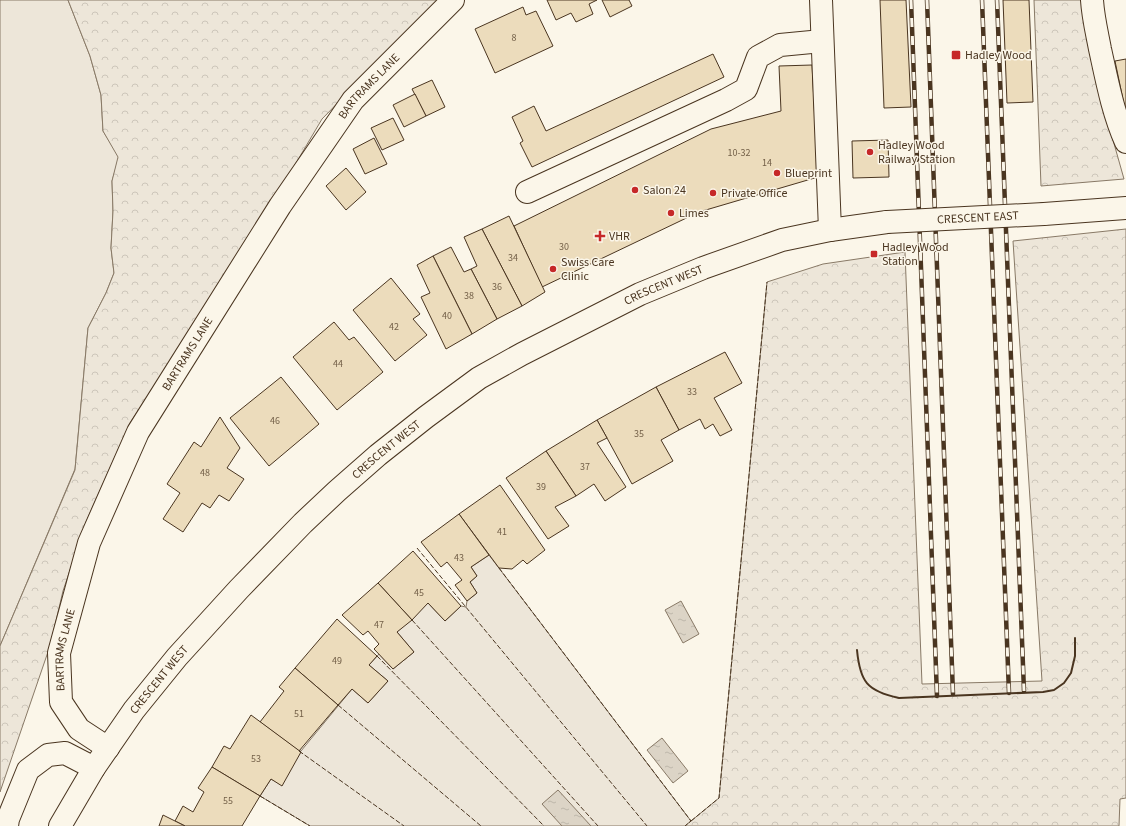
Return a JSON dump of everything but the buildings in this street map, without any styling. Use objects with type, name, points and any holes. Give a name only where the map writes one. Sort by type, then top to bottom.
[{"type":"street","name":"BARTRAMS LANE","points":[[108,748],[79,729],[61,702],[59,653],[89,543],[138,432],[280,206],[353,100],[453,0]]},
{"type":"street","points":[[821,0],[830,230]]},
{"type":"street","points":[[1092,0],[1105,74],[1119,126],[1126,142]]},
{"type":"street","points":[[526,192],[726,100],[746,89],[758,57],[780,45],[822,41]]},
{"type":"street","name":"CRESCENT EAST","points":[[830,230],[887,222],[1126,208]]},
{"type":"street","name":"CRESCENT WEST","points":[[60,826],[94,768],[134,710],[177,658],[275,551],[337,491],[378,455],[426,417],[479,378],[522,354],[640,294],[749,251],[782,240],[830,230]]},
{"type":"street","points":[[7,826],[8,819],[28,770],[48,755],[65,753],[94,768]]},
{"type":"green space","points":[[0,0],[68,0],[90,56],[101,95],[103,131],[119,157],[112,181],[113,211],[111,248],[114,273],[106,293],[88,328],[75,469],[0,646]]},
{"type":"green space","points":[[68,0],[438,0],[322,119],[260,224],[130,423],[86,522],[63,591],[50,646],[0,792],[0,646],[75,470],[88,328],[106,293],[114,273],[111,248],[113,211],[112,181],[118,157],[103,131],[101,95],[90,56]]},
{"type":"green space","points":[[1034,0],[1083,0],[1093,69],[1124,179],[1041,186]]},
{"type":"green space","points":[[1126,229],[1126,798],[1120,799],[1119,826],[685,826],[719,798],[767,282],[823,264],[905,252],[922,684],[1042,681],[1013,241]]},
{"type":"green space","points":[[489,555],[691,821],[685,826],[310,826],[260,796],[271,779],[282,785],[299,751],[301,751],[352,689],[368,703],[388,681],[369,665],[379,654],[393,669],[414,652],[397,632],[428,603],[445,621],[461,606],[466,607],[467,601],[477,593],[470,582],[477,576],[471,567]]},
{"type":"water","points":[[681,601],[699,634],[683,643],[665,610]]},
{"type":"water","points":[[662,738],[688,771],[673,783],[647,750]]},
{"type":"water","points":[[558,790],[591,826],[562,826],[542,804]]},
{"type":"railway","points":[[911,0],[937,696]]},
{"type":"railway","points":[[927,0],[953,694]]},
{"type":"railway","points":[[982,0],[1009,693]]},
{"type":"railway","points":[[997,0],[1024,691]]},
{"type":"fence","points":[[691,821],[719,798],[767,282]]},
{"type":"fence","points":[[417,548],[647,826]]},
{"type":"fence","points":[[499,568],[691,821],[685,826]]},
{"type":"fence","points":[[412,620],[598,826]]},
{"type":"fence","points":[[377,656],[544,826]]},
{"type":"fence","points":[[338,705],[481,826]]},
{"type":"fence","points":[[299,751],[404,826]]},
{"type":"fence","points":[[260,796],[310,826]]},
{"type":"wall","points":[[857,650],[860,670],[867,683],[879,692],[899,698],[1043,692],[1054,690],[1064,683],[1071,673],[1075,656],[1075,638]]},
{"type":"place","name":"Hadley Wood","points":[[956,55]]},
{"type":"place","name":"Hadley Wood Railway Station","points":[[870,152]]},
{"type":"place","name":"Blueprint","points":[[777,173]]},
{"type":"place","name":"Salon 24","points":[[635,190]]},
{"type":"place","name":"Private Office","points":[[713,193]]},
{"type":"place","name":"Limes","points":[[671,213]]},
{"type":"place","name":"VHR","points":[[600,236]]},
{"type":"place","name":"Hadley Wood Station","points":[[874,254]]},
{"type":"place","name":"Swiss Care Clinic","points":[[553,269]]}]
